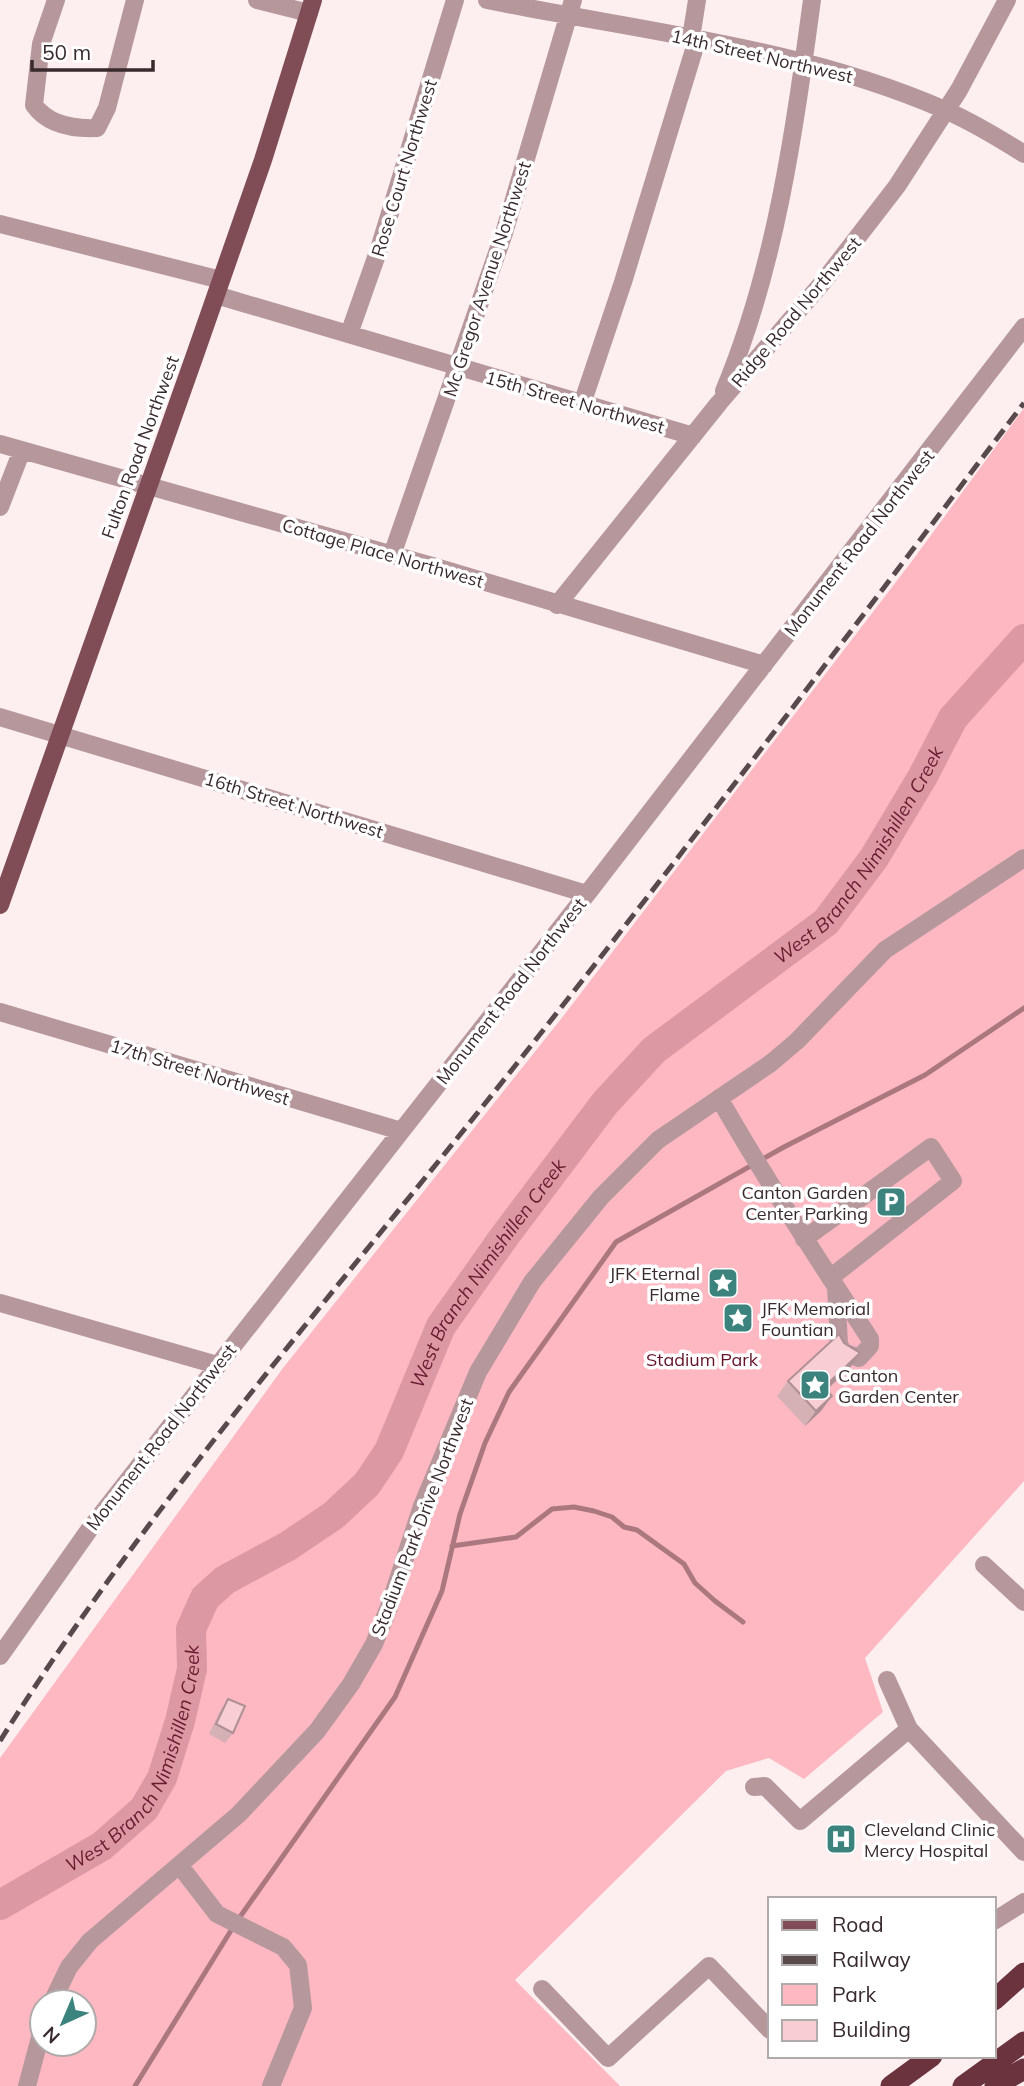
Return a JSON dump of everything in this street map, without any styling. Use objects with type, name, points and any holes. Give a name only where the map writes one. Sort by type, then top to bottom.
[{"type":"highway","points":[[996,1998],[1024,1973]]},
{"type":"highway","points":[[996,2010],[1024,1989]]},
{"type":"highway","points":[[963,2086],[1024,2042]]},
{"type":"highway","points":[[891,2086],[929,2058]]},
{"type":"highway","points":[[995,2086],[1024,2069]]},
{"type":"main road","name":"Fulton Road Northwest","points":[[0,905],[218,287],[311,6]]},
{"type":"street","points":[[56,0],[41,44],[40,74],[34,105],[44,118],[79,129],[97,128],[107,108],[135,0]]},
{"type":"street","points":[[257,0],[311,6]]},
{"type":"street","name":"Rose Court Northwest","points":[[349,334],[379,249],[455,0]]},
{"type":"street","name":"14th Street Northwest","points":[[487,0],[572,8],[854,77],[947,110],[1024,154]]},
{"type":"street","points":[[582,404],[623,282],[694,39],[697,0]]},
{"type":"street","points":[[719,403],[739,355],[773,243],[812,0]]},
{"type":"street","name":"Ridge Road Northwest","points":[[556,605],[719,403],[861,235],[897,187],[947,110],[1007,0]]},
{"type":"street","name":"Mc Gregor Avenue Northwest","points":[[393,555],[459,368],[572,8]]},
{"type":"street","name":"15th Street Northwest","points":[[0,224],[218,287],[349,334],[693,436]]},
{"type":"street","name":"Monument Road Northwest","points":[[0,1656],[89,1530],[587,894],[1024,327]]},
{"type":"street","name":"Cottage Place Northwest","points":[[0,444],[149,484],[764,665]]},
{"type":"street","points":[[0,507],[22,450]]},
{"type":"street","name":"16th Street Northwest","points":[[0,717],[587,894]]},
{"type":"street","name":"Stadium Park Drive Northwest","points":[[59,1988],[69,1967],[90,1941],[180,1866],[278,1775],[317,1731],[365,1663],[390,1607],[422,1506],[464,1402],[512,1313],[532,1282],[601,1197],[636,1159],[771,1063],[797,1041],[884,950],[1024,858]]},
{"type":"street","name":"17th Street Northwest","points":[[0,1012],[401,1131]]},
{"type":"street","points":[[719,1098],[766,1178],[804,1239],[833,1283],[953,1181],[931,1147],[804,1239]]},
{"type":"street","points":[[0,1303],[217,1365]]},
{"type":"street","points":[[984,1565],[1024,1602]]},
{"type":"street","points":[[887,1680],[909,1729],[1024,1852]]},
{"type":"street","points":[[754,1787],[765,1786],[800,1821],[909,1729]]},
{"type":"street","points":[[180,1866],[217,1914],[282,1947],[298,1965],[303,1987],[303,2008],[271,2086]]},
{"type":"street","points":[[996,1920],[1024,1902]]},
{"type":"street","points":[[542,1989],[608,2058],[709,1966],[768,2029]]},
{"type":"street","points":[[27,2086],[34,2058]]},
{"type":"green space","name":"Stadium Park","points":[[1024,408],[1024,1481],[865,1658],[883,1712],[804,1779],[769,1758],[726,1771],[515,1980],[620,2086],[0,2086],[0,1758],[283,1368],[561,1019],[912,561]]},
{"type":"building","points":[[839,1334],[844,1343],[860,1353],[824,1387],[832,1396],[816,1411],[788,1381]]},
{"type":"building","points":[[228,1699],[245,1706],[233,1733],[216,1724]]},
{"type":"waterway","name":"West Branch Nimishillen Creek","points":[[0,1905],[102,1846],[144,1809],[162,1778],[180,1721],[192,1669],[191,1629],[205,1598],[225,1580],[288,1546],[334,1515],[367,1484],[389,1451],[441,1326],[605,1103],[654,1050],[826,922],[874,858],[923,776],[953,718],[1024,639]]},
{"type":"waterway","points":[[135,2086],[235,1924],[395,1697],[442,1591],[460,1514],[485,1443],[509,1392],[616,1242],[784,1147],[925,1075],[1024,1008]]},
{"type":"waterway","points":[[452,1546],[516,1537],[552,1509],[574,1507],[594,1511],[612,1517],[624,1527],[637,1530],[684,1564],[695,1583],[743,1622]]},
{"type":"railway","points":[[0,1741],[55,1657],[172,1494],[623,928],[1024,403]]},
{"type":"place","name":"Canton Garden Center Parking","points":[[891,1202]]},
{"type":"place","name":"JFK Eternal Flame","points":[[723,1283]]},
{"type":"place","name":"JFK Memorial Fountian","points":[[738,1318]]},
{"type":"place","name":"Canton Garden Center","points":[[815,1385]]},
{"type":"place","name":"Cleveland Clinic Mercy Hospital","points":[[841,1839]]}]
